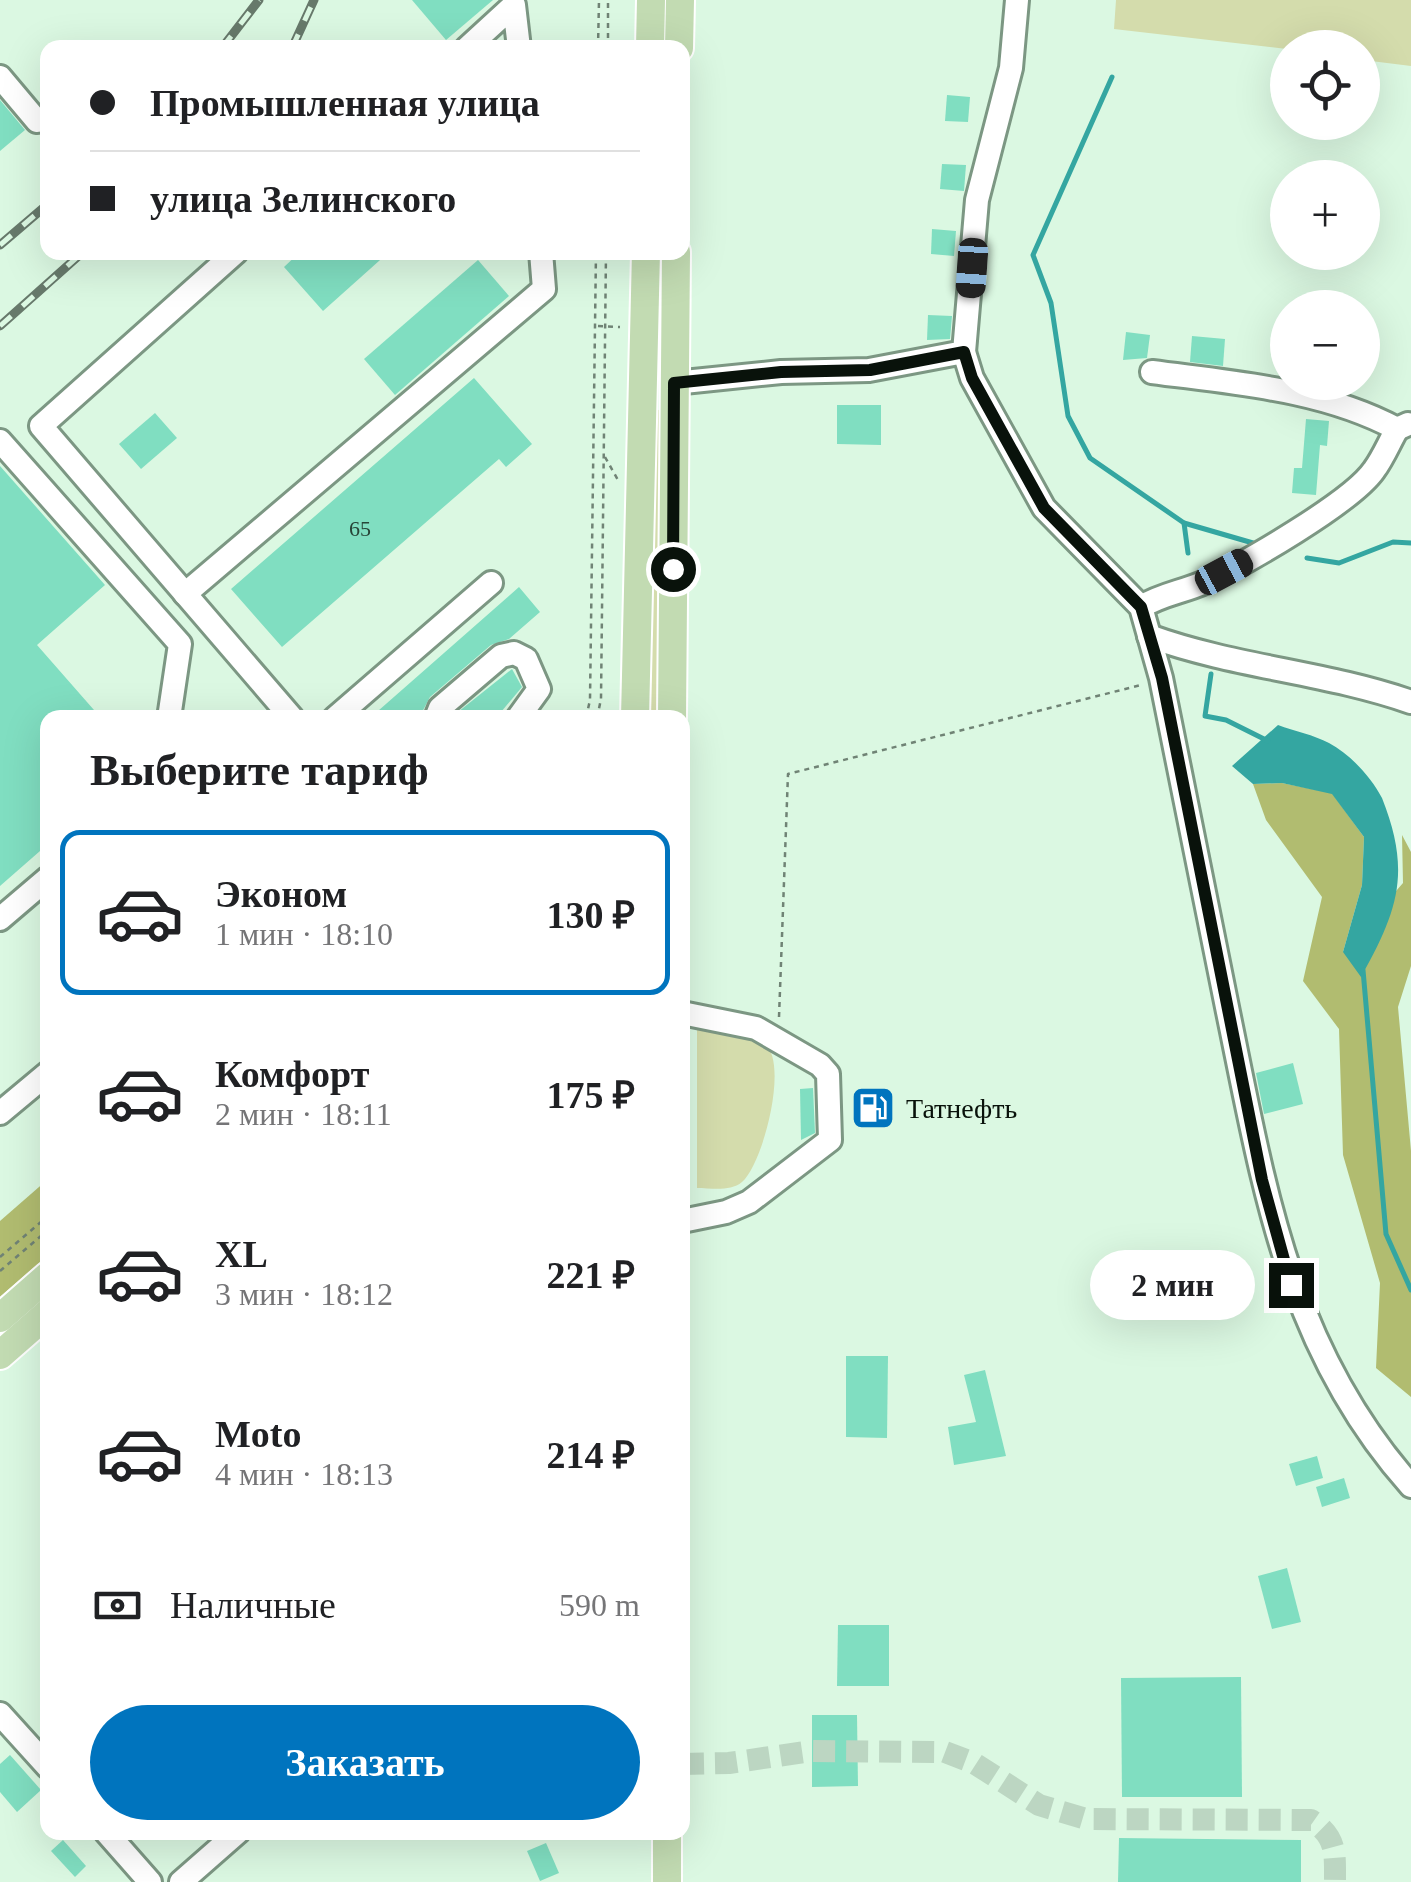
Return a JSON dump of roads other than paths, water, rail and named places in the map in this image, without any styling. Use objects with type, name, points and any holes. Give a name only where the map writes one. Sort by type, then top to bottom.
[{"type":"main road","points":[[650,40],[651,0]]},
{"type":"main road","points":[[679,40],[680,0]]},
{"type":"main road","points":[[634,710],[646,260]]},
{"type":"main road","points":[[672,710],[676,260]]},
{"type":"main road","points":[[643,382],[674,383]]},
{"type":"main road","points":[[0,1318],[40,1283]]},
{"type":"main road","points":[[0,1354],[40,1320]]},
{"type":"main road","points":[[667,1840],[667,1882]]},
{"type":"street","points":[[1017,0],[1011,68],[978,200],[964,352],[972,378],[1044,508],[1141,607],[1162,678],[1262,1180],[1291,1285],[1338,1387],[1378,1449],[1411,1486]]},
{"type":"street","points":[[476,40],[518,3]]},
{"type":"street","points":[[518,3],[519,40]]},
{"type":"street","points":[[0,77],[37,121]]},
{"type":"street","points":[[227,260],[41,426],[285,710]]},
{"type":"street","points":[[186,594],[544,289],[541,260]]},
{"type":"street","points":[[674,383],[781,372],[870,370],[964,352]]},
{"type":"street","points":[[1141,607],[1163,593],[1202,583],[1246,561],[1336,505],[1374,470],[1404,426],[1347,406],[1236,383],[1152,372]]},
{"type":"street","points":[[0,441],[180,644],[170,710]]},
{"type":"street","points":[[344,710],[492,583]]},
{"type":"street","points":[[1149,636],[1199,654],[1372,688],[1411,702]]},
{"type":"street","points":[[439,710],[501,656],[514,653],[526,659],[539,689],[524,710]]},
{"type":"street","points":[[0,919],[40,885]]},
{"type":"street","points":[[690,1015],[756,1028],[820,1065],[828,1074],[830,1140],[749,1202],[726,1212],[690,1219]]},
{"type":"street","points":[[0,1112],[40,1079]]},
{"type":"street","points":[[0,1714],[40,1758]]},
{"type":"street","points":[[113,1840],[150,1882]]},
{"type":"street","points":[[182,1882],[229,1840]]},
{"type":"water","points":[[1278,725],[1323,740],[1352,760],[1382,798],[1391,824],[1397,889],[1384,931],[1361,977],[1343,952],[1362,885],[1364,837],[1332,794],[1282,783],[1253,784],[1232,766]]},
{"type":"waterway","points":[[1112,77],[1033,255],[1051,303],[1068,416],[1090,458],[1184,523],[1253,543]]},
{"type":"waterway","points":[[1184,523],[1188,553]]},
{"type":"waterway","points":[[1307,558],[1339,563],[1393,542],[1411,543]]},
{"type":"waterway","points":[[1211,674],[1205,716],[1226,720],[1268,741]]},
{"type":"waterway","points":[[1363,970],[1386,1234],[1411,1290]]},
{"type":"tunnel","points":[[690,1764],[729,1763],[812,1751],[945,1752],[974,1763],[1039,1805],[1086,1819],[1311,1820],[1330,1839],[1335,1882]]},
{"type":"railway","points":[[228,40],[259,0]]},
{"type":"railway","points":[[296,40],[314,0]]},
{"type":"railway","points":[[0,245],[40,211]]},
{"type":"railway","points":[[0,326],[74,260]]},
{"type":"place","name":"Татнефть","points":[[873,1108]]}]
